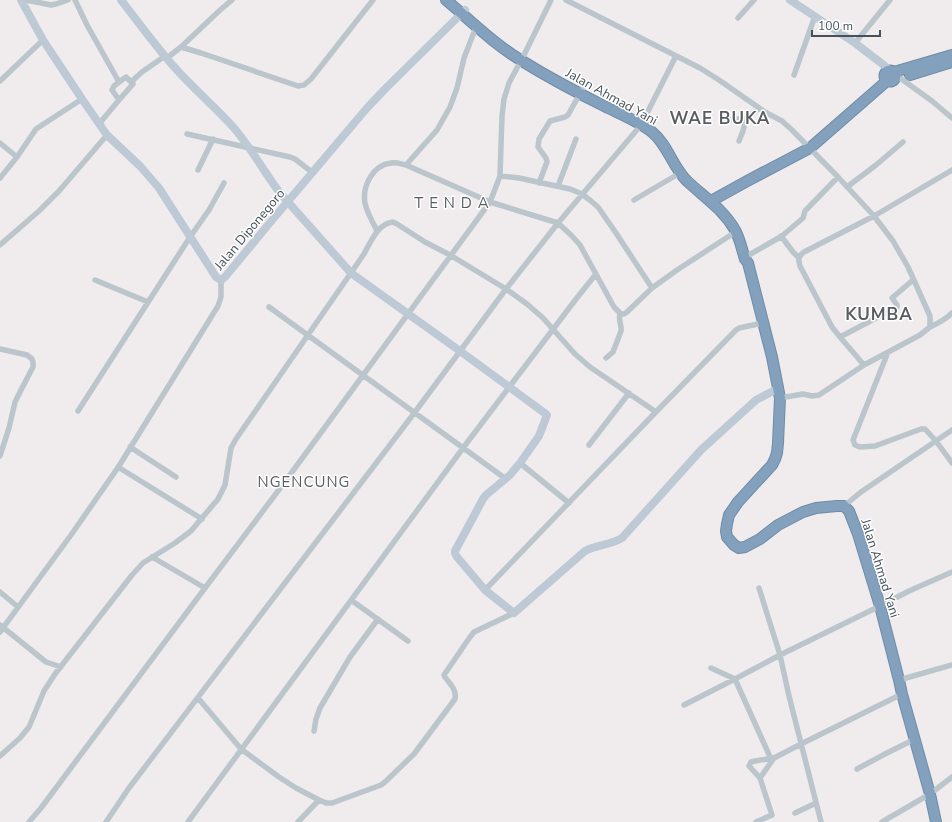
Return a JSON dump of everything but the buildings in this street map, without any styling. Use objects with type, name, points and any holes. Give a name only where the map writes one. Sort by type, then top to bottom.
[{"type":"highway","name":"Jalan Ahmad Yani","points":[[446,0],[479,23],[523,58]]},
{"type":"highway","name":"Jalan Ahmad Yani","points":[[453,0],[476,27],[502,47],[642,122],[661,134],[674,152],[680,171],[685,179],[700,193],[713,200],[738,231],[745,259],[748,259],[780,393],[778,443],[775,459],[756,483],[738,502],[729,515],[726,531],[727,537],[739,548],[745,547],[760,539],[778,525],[803,512],[816,508],[837,506],[844,506],[849,511],[858,534],[880,606],[900,680],[902,694],[930,794],[936,822]]},
{"type":"highway","points":[[713,200],[810,148],[893,76],[952,55]]},
{"type":"highway","points":[[893,76],[952,62]]},
{"type":"street","name":"Jalan Diponegoro","points":[[21,0],[43,40],[99,124],[107,135],[152,179],[216,277],[221,280],[367,108],[463,12]]},
{"type":"street","points":[[26,0],[51,5],[68,0]]},
{"type":"street","points":[[75,0],[119,82]]},
{"type":"street","points":[[121,0],[176,70],[234,128],[287,202],[351,273],[545,412],[547,415],[539,436],[520,463],[506,479],[483,499],[455,551],[457,557],[485,590],[514,613]]},
{"type":"street","points":[[131,82],[142,72],[181,47],[232,0]]},
{"type":"street","points":[[181,47],[298,86],[304,85],[311,79],[373,0]]},
{"type":"street","points":[[29,822],[289,476],[490,202],[500,176],[504,99],[509,83],[523,58],[551,0]]},
{"type":"street","points":[[566,0],[700,68],[792,130],[847,186],[874,216],[893,241],[901,254],[930,316],[930,327]]},
{"type":"street","points":[[738,18],[754,0]]},
{"type":"street","points":[[791,0],[855,43],[884,66],[893,76],[932,101],[952,118]]},
{"type":"street","points":[[855,43],[890,0]]},
{"type":"street","points":[[794,75],[815,16]]},
{"type":"street","points":[[406,165],[437,130],[450,108],[457,88],[464,58],[476,27]]},
{"type":"street","points":[[0,80],[43,40]]},
{"type":"street","points":[[106,822],[129,788],[415,412],[506,289],[558,223],[642,122],[676,56]]},
{"type":"street","points":[[99,124],[133,85],[126,77],[114,86],[112,90],[119,100]]},
{"type":"street","points":[[539,183],[547,162],[546,158],[538,147],[539,139],[550,121],[568,115],[581,90]]},
{"type":"street","points":[[0,178],[17,157],[36,129],[82,99]]},
{"type":"street","points":[[739,141],[746,119],[759,108]]},
{"type":"street","points":[[947,113],[952,108]]},
{"type":"street","points":[[723,120],[746,119]]},
{"type":"street","points":[[187,134],[290,157],[313,173]]},
{"type":"street","points":[[0,245],[39,212],[107,135]]},
{"type":"street","points":[[198,170],[213,139]]},
{"type":"street","points":[[558,186],[576,139]]},
{"type":"street","points":[[847,186],[876,165],[903,142]]},
{"type":"street","points":[[0,143],[17,157]]},
{"type":"street","points":[[377,231],[366,208],[364,201],[364,190],[368,181],[378,168],[392,163],[406,165],[490,202],[558,223],[580,245],[612,303],[620,314],[619,318],[621,331],[613,352],[606,358]]},
{"type":"street","points":[[864,365],[840,337],[825,315],[800,266],[798,261],[799,258],[804,252],[874,216],[952,170]]},
{"type":"street","points":[[634,200],[680,171]]},
{"type":"street","points":[[500,176],[519,178],[570,189],[591,200],[616,233],[652,288]]},
{"type":"street","points":[[748,259],[781,236],[803,218],[805,211],[838,177]]},
{"type":"street","points":[[78,411],[209,210],[224,183]]},
{"type":"street","points":[[0,756],[20,738],[29,727],[44,691],[60,667],[132,575],[143,563],[182,538],[196,526],[218,499],[225,485],[231,448],[236,439],[364,254],[377,231],[386,223],[393,222],[506,289],[543,318],[575,354],[590,367],[656,412]]},
{"type":"street","points":[[620,314],[627,312],[652,288],[677,270],[738,231]]},
{"type":"street","points":[[781,236],[799,258]]},
{"type":"street","points":[[188,822],[463,448],[596,274]]},
{"type":"street","points":[[94,280],[148,302]]},
{"type":"street","points":[[60,667],[46,662],[1,628],[71,535],[118,467],[218,306],[221,297],[221,280]]},
{"type":"street","points":[[840,337],[897,307],[892,298],[913,280]]},
{"type":"street","points":[[269,307],[506,479]]},
{"type":"street","points":[[198,698],[241,749],[279,777],[319,800],[326,803],[332,803],[386,782],[414,754],[455,699],[456,695],[454,689],[444,675],[472,634],[514,613],[585,551],[622,538],[701,450],[756,400],[780,393],[812,396],[819,395],[864,365],[920,335],[930,327],[946,319],[952,313]]},
{"type":"street","points":[[485,590],[736,330],[763,323]]},
{"type":"street","points":[[0,349],[30,357],[33,362],[33,367],[16,402],[10,428],[0,456]]},
{"type":"street","points":[[888,352],[853,440],[855,445],[860,448],[875,446],[921,429],[925,429],[952,463]]},
{"type":"street","points":[[589,445],[629,393]]},
{"type":"street","points":[[844,506],[861,492],[952,430]]},
{"type":"street","points":[[130,447],[176,477]]},
{"type":"street","points":[[520,463],[569,503]]},
{"type":"street","points":[[118,467],[202,519]]},
{"type":"street","points":[[152,557],[205,588]]},
{"type":"street","points":[[684,705],[780,655],[909,591],[952,572]]},
{"type":"street","points":[[759,588],[780,655],[821,822]]},
{"type":"street","points":[[0,592],[18,607]]},
{"type":"street","points":[[351,600],[408,641]]},
{"type":"street","points":[[314,731],[317,713],[350,657],[378,619]]},
{"type":"street","points":[[900,680],[952,665]]},
{"type":"street","points":[[711,668],[735,679],[773,758]]},
{"type":"street","points":[[756,822],[772,815],[760,778],[749,765],[751,762],[773,758],[902,694]]},
{"type":"street","points":[[856,770],[915,740]]},
{"type":"street","points":[[760,778],[773,758]]},
{"type":"street","points":[[882,822],[930,794],[952,777]]},
{"type":"street","points":[[298,822],[319,800]]},
{"type":"street","points":[[795,813],[816,803]]},
{"type":"district","name":"WAE BUKA","points":[[720,118]]},
{"type":"district","name":"T E N D A","points":[[452,203]]},
{"type":"district","name":"KUMBA","points":[[879,314]]},
{"type":"district","name":"NGENCUNG","points":[[304,482]]}]
